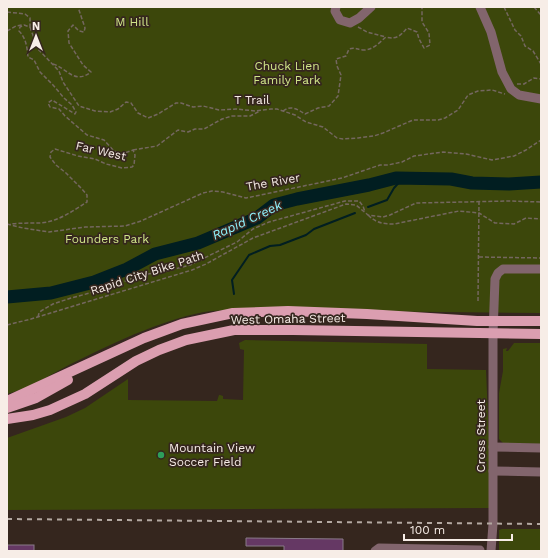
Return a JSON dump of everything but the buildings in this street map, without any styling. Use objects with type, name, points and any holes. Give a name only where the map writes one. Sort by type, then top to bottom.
[{"type":"main road","name":"West Omaha Street","points":[[7,401],[144,338],[182,324],[233,314],[296,312],[493,321],[541,321]]},
{"type":"main road","name":"West Omaha Street","points":[[7,419],[33,415],[50,410],[85,394],[136,361],[159,350],[186,340],[234,330],[541,334]]},
{"type":"main road","points":[[7,408],[36,398],[116,352]]},
{"type":"main road","points":[[7,426],[33,415]]},
{"type":"street","points":[[336,7],[335,11],[340,20],[350,23],[359,18],[371,7]]},
{"type":"street","points":[[480,7],[491,32],[502,72],[511,89],[519,95],[541,99]]},
{"type":"street","name":"Cross Street","points":[[491,550],[493,524],[493,321],[495,276],[500,271],[508,269],[541,269]]},
{"type":"street","points":[[494,447],[541,448]]},
{"type":"street","points":[[493,471],[541,472]]},
{"type":"street","points":[[375,551],[379,548],[414,550],[491,550]]},
{"type":"path","points":[[51,64],[57,65],[69,74],[79,77],[86,76],[91,72],[83,65],[69,43],[68,31],[73,24],[79,31],[84,32],[86,28],[78,7]]},
{"type":"path","points":[[350,23],[367,32],[392,38],[400,37],[407,28],[417,32],[424,48],[430,45],[428,33],[422,22],[422,7]]},
{"type":"path","points":[[504,7],[515,30],[521,36],[525,46],[533,51],[541,64]]},
{"type":"path","points":[[534,7],[540,14],[541,13]]},
{"type":"path","points":[[7,12],[25,14],[31,21],[30,27],[24,25],[16,26],[7,31]]},
{"type":"path","name":"Far West","points":[[8,224],[32,222],[39,223],[61,218],[87,202],[87,196],[82,189],[56,165],[50,157],[51,152],[55,148],[122,168],[132,167],[134,164],[135,155],[133,150],[122,154],[114,151],[104,140],[87,136],[59,109],[50,107],[48,104],[52,100],[75,114],[76,112],[72,105],[40,72],[34,60],[28,57],[26,42],[19,31],[24,25]]},
{"type":"path","name":"T Trail","points":[[30,27],[38,49],[59,71],[63,82],[77,105],[84,109],[110,112],[118,109],[124,102],[129,102],[138,113],[148,118],[178,103],[193,107],[203,106],[219,110],[236,109],[255,111],[271,109],[295,115],[306,122],[325,128],[337,138],[358,138],[383,133],[413,120],[438,120],[445,118],[458,110],[466,97],[472,93],[489,89],[506,94],[510,92],[511,89]]},
{"type":"path","points":[[283,111],[287,108],[293,107],[305,114],[318,108],[329,106],[338,96],[341,75],[336,59],[346,56],[349,49],[354,47],[363,50],[370,49],[386,37]]},
{"type":"path","points":[[511,89],[516,84],[524,84],[534,78],[541,79]]},
{"type":"path","points":[[133,150],[157,146],[178,130],[188,132],[195,129],[204,129],[222,119],[232,116],[250,116],[262,110]]},
{"type":"path","name":"The River","points":[[8,224],[49,232],[85,227],[125,226],[141,221],[203,193],[212,191],[223,192],[246,198],[342,178],[380,166],[388,166],[402,162],[414,156],[443,152],[466,154],[492,160],[514,156],[541,140]]},
{"type":"path","points":[[38,317],[39,313],[53,304],[105,289],[141,275],[167,271],[190,265],[237,242],[253,229],[269,222],[345,201],[359,201],[366,213],[373,220],[385,224],[394,224],[454,212],[479,213],[495,223],[514,224],[526,218],[541,219]]},
{"type":"path","points":[[478,301],[479,201]]},
{"type":"path","name":"Rapid City Bike Path","points":[[7,325],[192,270],[212,261],[253,238],[346,204],[356,205],[368,215],[383,217],[416,203],[479,201],[541,202]]},
{"type":"path","points":[[478,257],[541,258]]},
{"type":"green space","points":[[7,7],[541,7],[541,313],[248,310],[211,311],[161,324],[126,338],[70,364],[34,384],[7,394]]},
{"type":"green space","points":[[245,340],[427,344],[427,369],[486,370],[490,508],[7,510],[7,438],[66,417],[85,408],[128,379],[128,400],[217,401],[220,395],[223,396],[223,399],[243,400],[244,350],[240,349],[239,343]]},
{"type":"green space","points":[[514,343],[541,343],[541,444],[503,443],[499,439],[499,393],[503,371],[503,349],[507,348],[506,351],[508,351]]},
{"type":"green space","points":[[541,529],[541,551],[499,551],[499,530]]},
{"type":"waterway","name":"Rapid Creek","points":[[7,297],[51,293],[94,282],[127,269],[155,254],[198,243],[257,218],[274,205],[297,199],[369,185],[396,178],[451,179],[472,183],[509,184],[541,182]]},
{"type":"waterway","points":[[368,207],[387,200],[394,188],[403,178]]},
{"type":"waterway","points":[[234,294],[232,280],[249,255],[270,246],[280,245],[306,235],[314,229],[355,213]]},
{"type":"railway","points":[[7,519],[541,524]]},
{"type":"place","name":"Mountain View Soccer Field","points":[[161,455]]},
{"type":"park label","name":"M Hill","points":[[132,22]]},
{"type":"park label","name":"Chuck Lien Family Park","points":[[287,73]]},
{"type":"park label","name":"Founders Park","points":[[107,239]]}]
